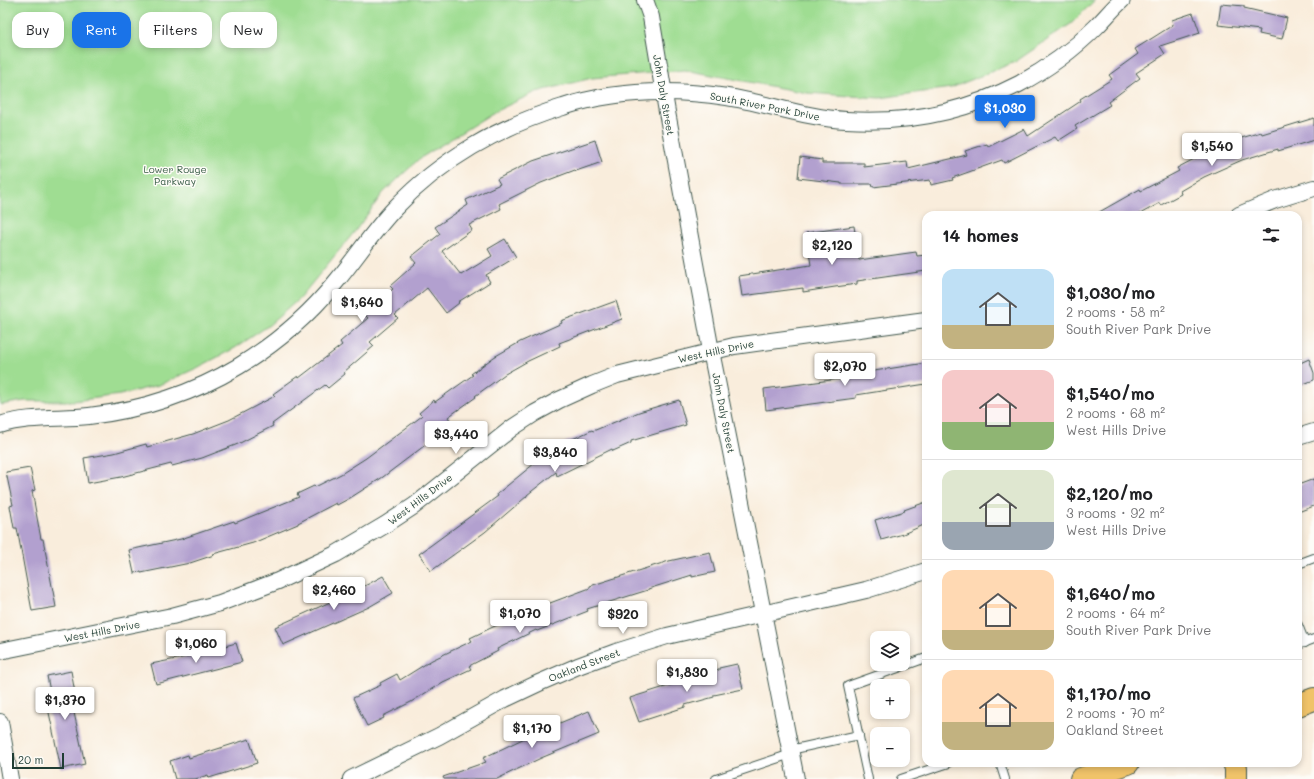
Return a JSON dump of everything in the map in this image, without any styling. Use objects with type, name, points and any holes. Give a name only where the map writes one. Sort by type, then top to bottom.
[{"type":"main road","points":[[1302,704],[1314,699]]},
{"type":"main road","points":[[1081,779],[1116,767]]},
{"type":"main road","points":[[1236,767],[1236,779]]},
{"type":"street","name":"John Daly Street","points":[[645,0],[651,17],[711,351],[796,779]]},
{"type":"street","name":"South River Park Drive","points":[[0,425],[13,421],[89,416],[135,408],[176,396],[216,379],[260,352],[299,322],[335,283],[374,232],[397,206],[428,177],[486,139],[542,113],[567,105],[618,95],[664,92],[727,97],[812,116],[843,120],[883,121],[915,119],[946,113],[998,94],[1042,70],[1069,51],[1094,29],[1122,0]]},
{"type":"street","points":[[1249,211],[1275,200],[1314,188]]},
{"type":"street","name":"West Hills Drive","points":[[0,651],[172,616],[220,602],[278,581],[336,554],[385,525],[414,506],[512,428],[559,400],[617,375],[734,346],[922,321]]},
{"type":"street","points":[[1302,436],[1314,432]]},
{"type":"street","name":"Oakland Street","points":[[351,779],[438,736],[505,699],[578,666],[616,652],[667,636],[866,590],[922,572]]},
{"type":"street","points":[[0,722],[10,779]]},
{"type":"lane","points":[[1302,562],[1314,558]]},
{"type":"lane","points":[[1302,644],[1314,639]]},
{"type":"lane","points":[[868,779],[848,686],[922,659]]},
{"type":"lane","points":[[716,779],[790,752],[859,735]]},
{"type":"lane","points":[[901,779],[937,767]]},
{"type":"lane","points":[[1001,767],[1005,779]]},
{"type":"green space","name":"Lower Rouge Parkway","points":[[0,0],[1095,0],[1072,23],[1015,62],[951,88],[880,98],[807,93],[685,70],[592,78],[536,92],[494,112],[419,159],[383,193],[356,230],[299,299],[268,326],[235,348],[197,368],[159,385],[120,395],[74,401],[25,401],[0,405]]},
{"type":"building","points":[[1221,4],[1244,6],[1244,8],[1287,18],[1282,39],[1259,34],[1260,30],[1218,25]]},
{"type":"building","points":[[1193,13],[1200,33],[1160,46],[1165,54],[1136,73],[1140,78],[1108,102],[1110,105],[1075,126],[1077,129],[1058,141],[1055,137],[1004,163],[1002,160],[952,178],[953,180],[931,185],[930,180],[873,187],[872,184],[841,184],[798,178],[800,157],[822,160],[822,163],[864,163],[864,167],[907,162],[908,169],[967,155],[965,151],[987,144],[988,147],[1024,129],[1028,136],[1081,101],[1080,99],[1112,79],[1109,75],[1138,54],[1135,49],[1173,25],[1172,20]]},
{"type":"building","points":[[1314,118],[1314,140],[1242,160],[1204,177],[1180,191],[1181,194],[1161,205],[1160,203],[1145,211],[1101,211],[1140,189],[1141,191],[1179,171],[1177,168],[1194,159],[1235,140],[1261,132],[1262,134]]},
{"type":"building","points":[[595,140],[602,162],[576,171],[575,170],[541,183],[499,204],[501,209],[469,225],[472,230],[442,251],[461,275],[492,256],[488,249],[505,239],[516,257],[486,275],[490,282],[458,302],[459,303],[446,313],[427,288],[395,315],[398,318],[370,342],[374,346],[344,372],[345,374],[328,388],[325,385],[272,424],[273,426],[238,444],[202,458],[172,466],[171,464],[121,477],[88,483],[84,458],[114,453],[146,444],[147,447],[193,434],[229,420],[275,396],[273,394],[298,376],[299,378],[342,345],[340,342],[368,318],[364,314],[393,289],[390,286],[416,263],[411,257],[440,234],[435,227],[468,205],[466,200],[500,184],[497,179],[533,161]]},
{"type":"building","points":[[854,226],[859,260],[916,252],[917,256],[922,255],[922,272],[857,281],[857,284],[803,292],[803,288],[742,296],[739,276],[811,265],[806,233]]},
{"type":"building","points":[[616,301],[622,319],[559,343],[560,346],[505,374],[448,417],[450,420],[426,440],[428,443],[383,477],[350,498],[337,505],[336,503],[298,524],[253,543],[213,554],[214,555],[190,563],[141,573],[134,573],[129,550],[181,539],[234,521],[235,523],[299,497],[297,494],[341,474],[366,458],[422,416],[419,413],[434,400],[435,402],[473,375],[471,374],[494,357],[520,342],[562,323],[561,321]]},
{"type":"building","points":[[1309,359],[1314,373],[1314,380],[1302,384],[1302,362]]},
{"type":"building","points":[[922,364],[922,385],[856,395],[856,398],[766,410],[764,389],[861,376],[861,373]]},
{"type":"building","points":[[679,400],[686,425],[631,441],[631,443],[613,451],[612,449],[557,476],[556,472],[485,532],[431,571],[419,554],[498,496],[497,494],[546,454],[545,452],[592,430],[593,431],[639,412]]},
{"type":"building","points":[[30,468],[35,490],[32,491],[56,607],[32,611],[17,528],[14,528],[10,506],[13,505],[6,472]]},
{"type":"building","points":[[1314,479],[1314,506],[1302,510],[1302,484]]},
{"type":"building","points":[[922,503],[922,526],[903,534],[881,540],[875,520],[905,511],[904,510]]},
{"type":"building","points":[[710,552],[715,572],[692,577],[692,575],[648,589],[587,609],[588,611],[537,631],[536,630],[497,649],[498,651],[469,666],[471,669],[443,682],[411,702],[383,716],[384,718],[367,726],[353,698],[381,685],[380,683],[397,674],[400,680],[432,660],[472,641],[470,638],[518,615],[590,588],[590,586],[669,561]]},
{"type":"building","points":[[383,576],[393,593],[369,607],[283,645],[275,627],[361,588]]},
{"type":"building","points":[[236,643],[242,662],[156,684],[151,664],[181,658]]},
{"type":"building","points":[[737,664],[743,689],[714,695],[714,697],[685,705],[685,707],[639,722],[630,698],[690,679],[689,677]]},
{"type":"building","points":[[71,671],[75,693],[70,694],[85,764],[61,769],[48,708],[53,707],[47,676]]},
{"type":"building","points":[[589,711],[599,734],[541,758],[497,779],[444,779],[443,777],[486,762],[483,758],[533,734]]},
{"type":"building","points":[[249,739],[257,763],[209,778],[208,775],[195,779],[175,779],[170,761],[188,755],[189,758]]}]
